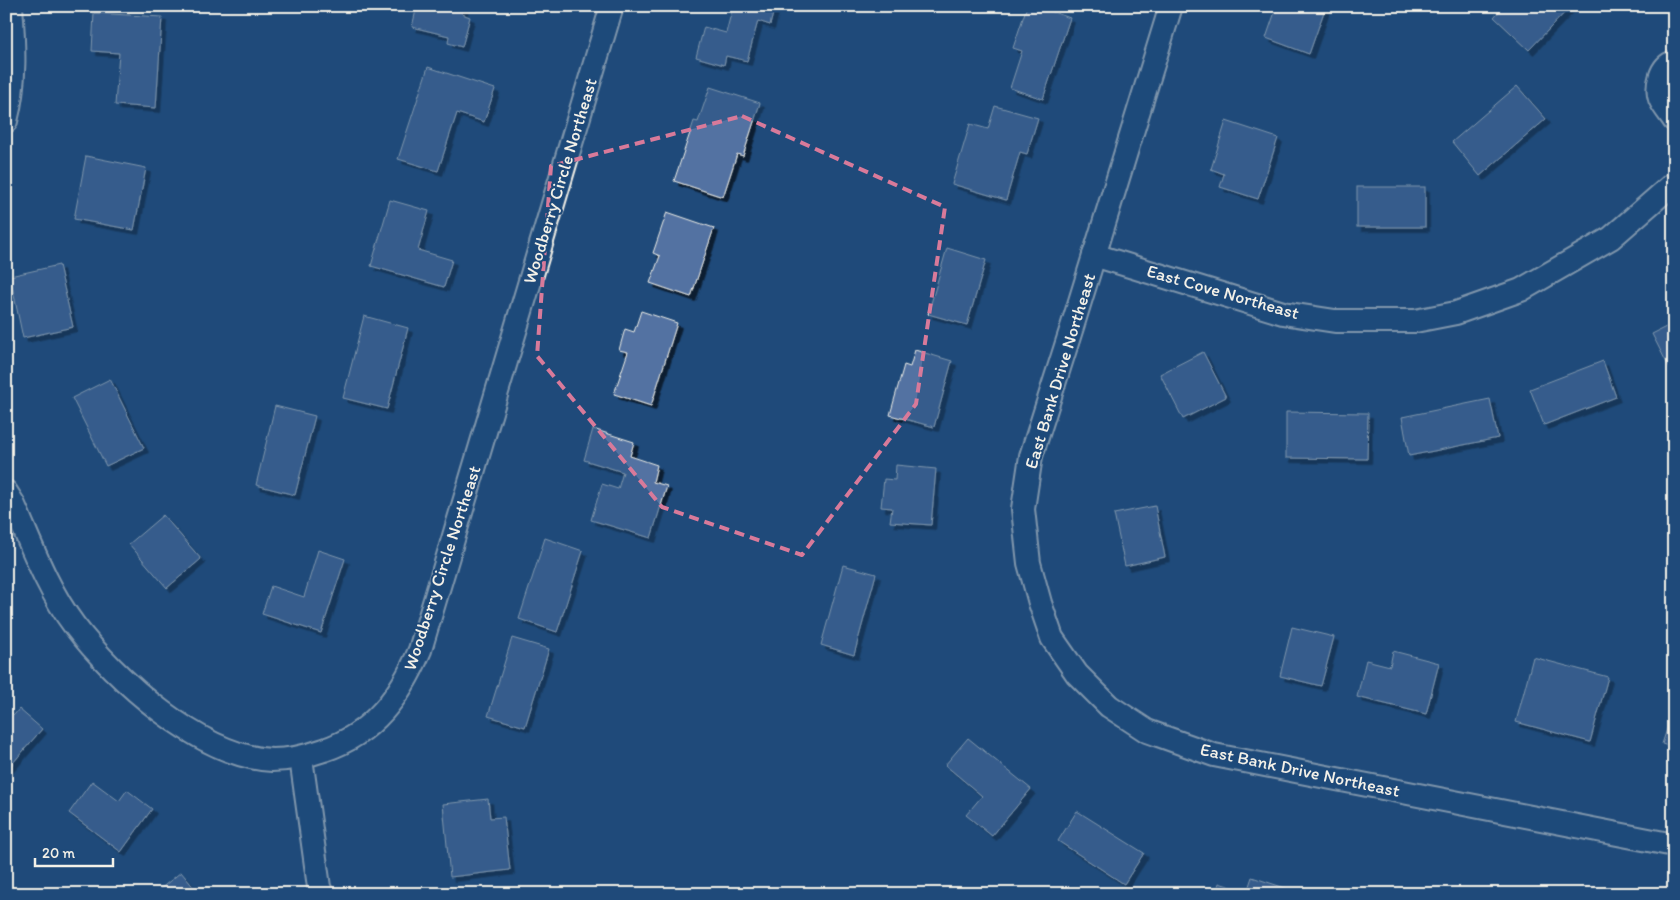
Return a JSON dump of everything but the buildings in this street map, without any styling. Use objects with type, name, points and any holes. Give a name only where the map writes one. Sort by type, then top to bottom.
[{"type":"street","points":[[6,121],[11,102],[14,50],[11,6]]},
{"type":"street","name":"Woodberry Circle Northeast","points":[[6,492],[52,588],[73,624],[121,679],[181,726],[210,743],[246,756],[272,760],[301,758],[332,748],[351,738],[377,719],[397,695],[420,650],[612,6]]},
{"type":"street","name":"East Bank Drive Northeast","points":[[1171,6],[1031,456],[1022,509],[1029,563],[1052,638],[1078,674],[1109,706],[1146,731],[1214,755],[1674,844]]},
{"type":"street","points":[[1674,62],[1669,63],[1659,78],[1660,99],[1674,120]]},
{"type":"street","name":"East Cove Northeast","points":[[1094,255],[1284,313],[1335,321],[1415,321],[1456,313],[1521,290],[1611,238],[1674,183]]},
{"type":"street","points":[[301,758],[318,887],[322,894]]},
{"type":"highlighted area","points":[[742,116],[945,207],[916,404],[802,555],[662,507],[537,356],[551,166]]}]
